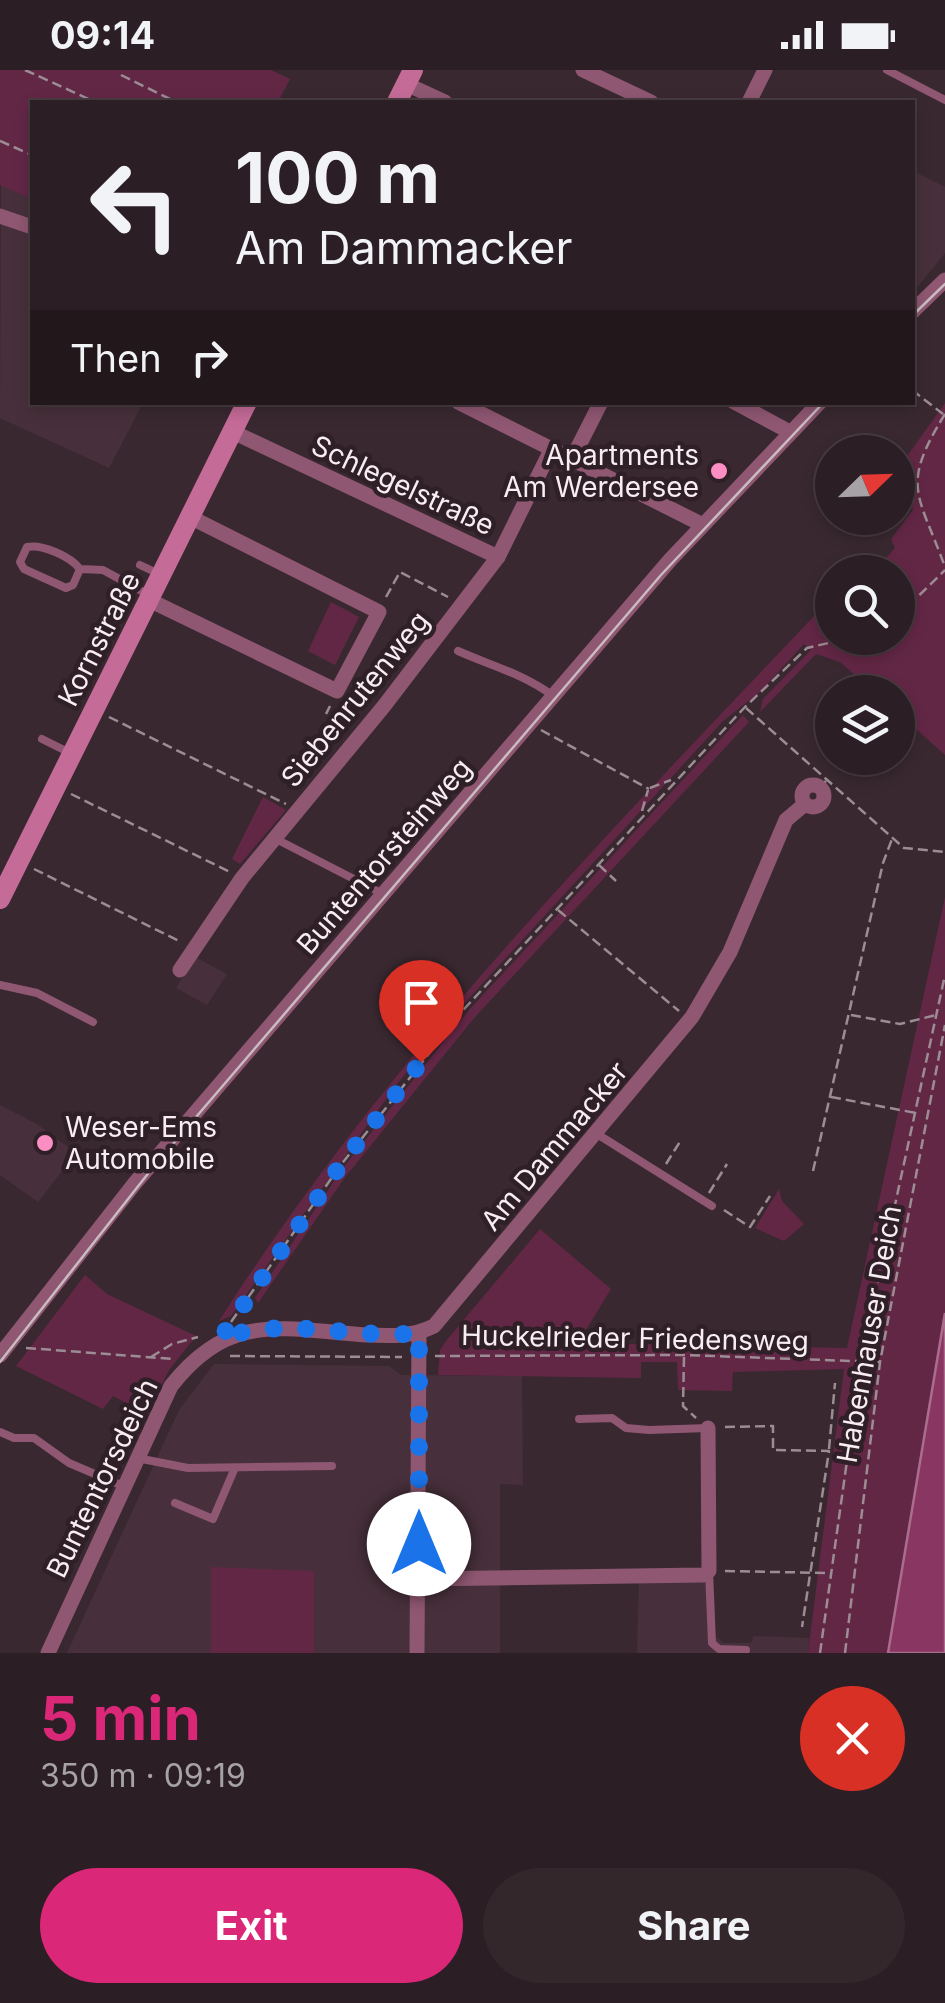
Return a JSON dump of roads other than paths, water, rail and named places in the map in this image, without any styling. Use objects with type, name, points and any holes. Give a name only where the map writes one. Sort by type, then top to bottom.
[{"type":"street","points":[[583,70],[647,100]]},
{"type":"street","points":[[750,100],[766,70]]},
{"type":"street","points":[[405,86],[440,100]]},
{"type":"street","points":[[0,216],[30,226]]},
{"type":"street","points":[[915,309],[945,280]]},
{"type":"street","name":"Kornstraße","points":[[0,899],[246,405]]},
{"type":"street","points":[[464,405],[701,524]]},
{"type":"street","points":[[572,459],[599,405]]},
{"type":"street","points":[[740,405],[790,432]]},
{"type":"street","name":"Buntentorsteinweg","points":[[8,1356],[134,1183],[701,524],[817,405]]},
{"type":"street","name":"Schlegelstraße","points":[[233,432],[498,557]]},
{"type":"street","name":"Siebenrutenweg","points":[[180,970],[242,878],[498,557],[552,448]]},
{"type":"street","points":[[150,598],[337,691],[378,612],[190,518]]},
{"type":"street","name":"Am Dammacker","points":[[419,1333],[434,1326],[689,1020],[730,952],[786,820],[806,804],[805,788],[824,784]]},
{"type":"street","name":"Buntentorsdeich","points":[[48,1653],[172,1386],[192,1360],[217,1339],[278,1330],[390,1336],[419,1333]]},
{"type":"street","points":[[416,1653],[419,1333]]},
{"type":"street","points":[[418,1579],[698,1577],[708,1571],[708,1428]]},
{"type":"lane","points":[[887,70],[945,100]]},
{"type":"lane","points":[[36,545],[76,562],[80,569],[66,588],[24,569],[20,562],[27,547],[36,545]]},
{"type":"lane","points":[[140,564],[162,575]]},
{"type":"lane","points":[[80,569],[104,570],[150,598]]},
{"type":"lane","points":[[458,650],[493,667],[504,666],[555,697]]},
{"type":"lane","points":[[42,740],[72,754]]},
{"type":"lane","points":[[274,838],[383,894]]},
{"type":"lane","points":[[0,986],[36,993],[92,1022]]},
{"type":"lane","points":[[597,1134],[708,1204]]},
{"type":"lane","points":[[579,1419],[612,1418],[626,1428],[649,1430],[708,1428]]},
{"type":"lane","points":[[0,1432],[34,1438],[69,1463],[124,1486]]},
{"type":"lane","points":[[137,1458],[188,1468],[234,1470],[332,1466]]},
{"type":"lane","points":[[175,1503],[214,1519],[234,1470]]},
{"type":"lane","points":[[708,1571],[712,1643],[719,1649],[746,1650]]},
{"type":"tram line","points":[[915,313],[945,284]]},
{"type":"tram line","points":[[0,1362],[154,1166],[661,575],[821,405]]},
{"type":"place","name":"Apartments Am Werdersee","points":[[719,471]]},
{"type":"place","name":"Weser-Ems Automobile","points":[[45,1143]]}]
